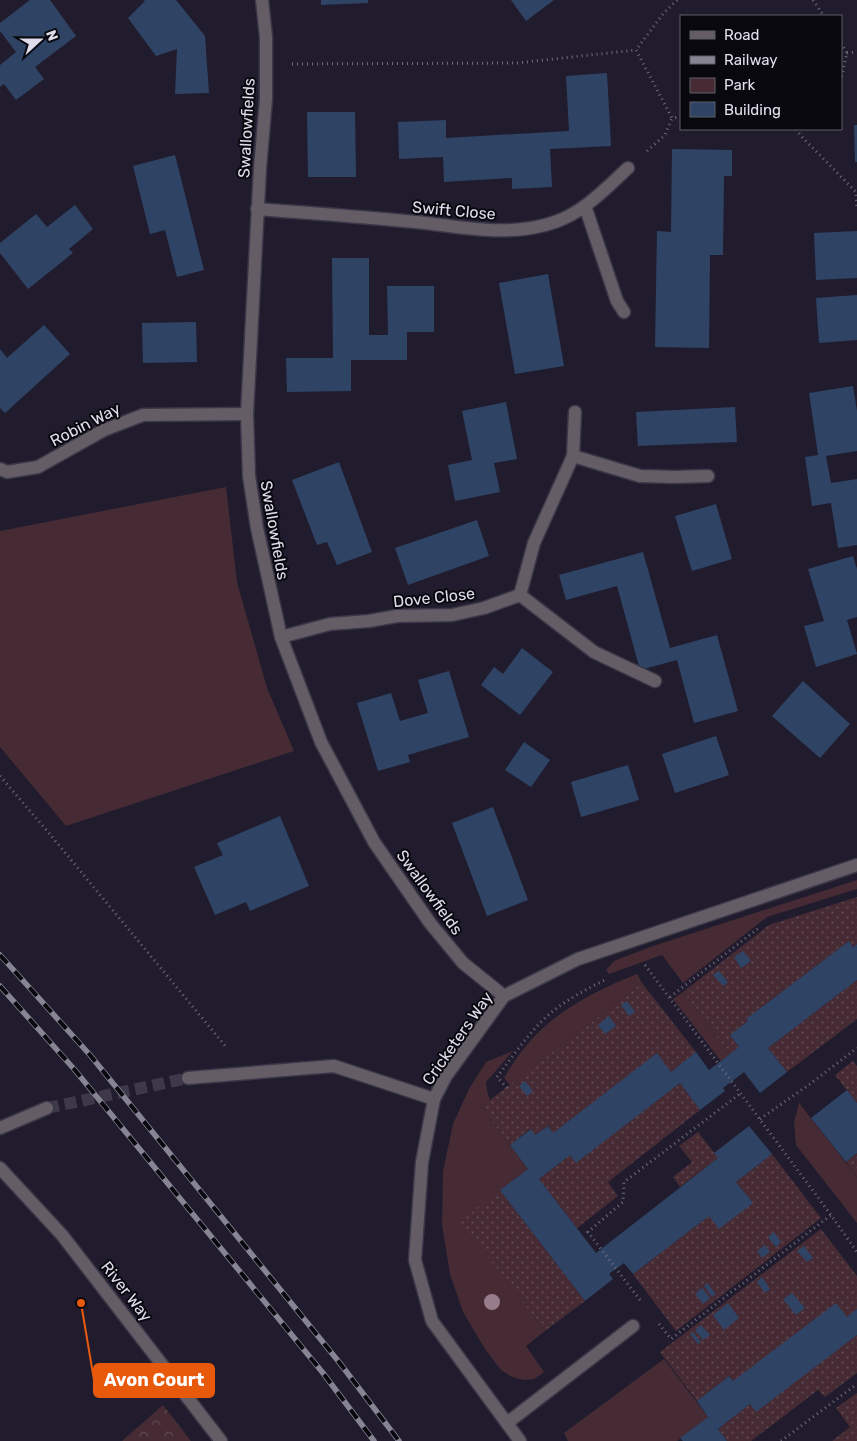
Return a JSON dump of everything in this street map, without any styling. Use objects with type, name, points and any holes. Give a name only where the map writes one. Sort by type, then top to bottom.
[{"type":"street","name":"Swallowfields","points":[[262,0],[266,37],[266,99],[257,209],[247,414],[249,476],[257,528],[281,637],[322,742],[374,842],[430,923],[463,963],[504,996]]},
{"type":"street","name":"Swift Close","points":[[257,209],[417,222],[489,232],[538,227],[557,221],[585,206],[628,168]]},
{"type":"street","points":[[585,206],[617,301],[624,312]]},
{"type":"street","points":[[576,412],[573,456],[534,543],[520,595],[594,652],[655,682]]},
{"type":"street","name":"Robin Way","points":[[0,469],[7,472],[38,467],[104,430],[143,415],[247,414]]},
{"type":"street","points":[[573,456],[640,476],[708,476]]},
{"type":"street","name":"Dove Close","points":[[281,637],[330,624],[369,621],[397,616],[452,615],[484,608],[520,595]]},
{"type":"street","name":"Cricketers Way","points":[[520,1441],[432,1321],[415,1260],[422,1162],[434,1099],[446,1076],[504,996],[578,960],[857,865]]},
{"type":"street","points":[[188,1078],[334,1066],[434,1099]]},
{"type":"street","points":[[0,1128],[47,1108]]},
{"type":"street","name":"River Way","points":[[0,1168],[62,1235],[221,1441]]},
{"type":"street","points":[[507,1423],[633,1326]]},
{"type":"path","points":[[265,64],[517,63],[636,50],[663,14],[677,0]]},
{"type":"path","points":[[813,0],[823,15]]},
{"type":"path","points":[[842,45],[847,53],[842,76]]},
{"type":"path","points":[[636,50],[672,118]]},
{"type":"path","points":[[847,53],[857,52]]},
{"type":"path","points":[[672,118],[680,117]]},
{"type":"path","points":[[628,168],[665,135],[672,118]]},
{"type":"path","points":[[797,130],[856,192],[857,209]]},
{"type":"path","points":[[0,776],[229,1051]]},
{"type":"path","points":[[670,997],[768,921]]},
{"type":"path","points":[[637,967],[645,964],[857,1252]]},
{"type":"path","points":[[506,1088],[497,1077],[529,1035],[553,1011],[597,984],[613,977]]},
{"type":"path","points":[[760,1119],[857,1048]]},
{"type":"path","points":[[644,1305],[588,1232],[623,1202],[624,1182],[741,1093]]},
{"type":"path","points":[[655,1319],[671,1339],[831,1215]]},
{"type":"path","points":[[852,1244],[857,1240]]},
{"type":"path","points":[[781,1441],[857,1384]]},
{"type":"green space","points":[[226,487],[237,582],[267,688],[294,751],[66,826],[0,747],[0,531]]},
{"type":"green space","points":[[857,880],[857,889],[767,917],[683,983],[662,955],[609,974],[606,970],[614,961],[650,947]]},
{"type":"green space","points":[[857,897],[857,944],[853,947],[848,942],[746,1019],[748,1021],[730,1035],[739,1047],[730,1054],[683,992],[769,925]]},
{"type":"green space","points":[[637,974],[642,983],[510,1085],[504,1078],[516,1058],[530,1041],[561,1014],[597,992]]},
{"type":"green space","points":[[857,980],[857,1019],[787,1072],[768,1048]]},
{"type":"green space","points":[[642,983],[696,1052],[671,1072],[657,1054],[553,1133],[548,1126],[535,1135],[530,1129],[510,1145],[481,1107]]},
{"type":"green space","points":[[683,992],[730,1054],[721,1061],[673,999]]},
{"type":"green space","points":[[513,1051],[486,1082],[490,1100],[481,1107],[528,1169],[461,1221],[545,1331],[526,1346],[544,1372],[534,1379],[524,1380],[512,1377],[501,1370],[485,1349],[463,1312],[450,1274],[442,1225],[443,1171],[453,1124],[469,1089],[486,1062]]},
{"type":"green space","points":[[853,1061],[857,1066],[857,1103],[835,1075]]},
{"type":"green space","points":[[680,1083],[700,1110],[608,1182],[618,1196],[577,1228],[539,1179],[570,1155],[576,1162]]},
{"type":"green space","points":[[799,1103],[857,1177],[857,1223],[796,1145],[794,1122]]},
{"type":"green space","points":[[698,1132],[718,1158],[680,1187],[673,1177],[692,1162],[679,1146]]},
{"type":"green space","points":[[857,1153],[857,1177],[846,1162]]},
{"type":"green space","points":[[772,1154],[821,1218],[676,1331],[633,1274],[709,1216],[752,1202],[736,1182]]},
{"type":"green space","points":[[500,1190],[585,1301],[545,1331],[460,1221]]},
{"type":"green space","points":[[821,1229],[857,1276],[857,1309],[847,1317],[733,1381],[729,1376],[697,1401],[660,1352]]},
{"type":"green space","points":[[857,1335],[857,1373],[825,1397],[818,1390],[751,1441],[727,1441],[718,1429],[750,1404]]},
{"type":"green space","points":[[664,1359],[708,1417],[677,1441],[568,1441],[564,1433]]},
{"type":"green space","points":[[857,1393],[857,1441],[832,1441],[850,1427],[836,1408]]},
{"type":"green space","points":[[163,1405],[191,1441],[122,1441]]},
{"type":"building","points":[[30,0],[50,0],[76,36],[35,67],[44,79],[16,100],[4,84],[0,87],[0,65],[16,52],[0,31],[0,23]]},
{"type":"building","points":[[143,0],[176,0],[205,36],[209,93],[175,94],[177,49],[156,56],[128,18],[145,1]]},
{"type":"building","points":[[321,0],[368,0],[368,3],[321,5]]},
{"type":"building","points":[[511,0],[554,0],[526,21]]},
{"type":"building","points":[[607,73],[611,146],[550,149],[552,187],[512,189],[512,178],[444,182],[443,157],[399,159],[398,122],[446,120],[446,138],[569,131],[566,76]]},
{"type":"building","points":[[307,112],[355,112],[356,177],[308,177]]},
{"type":"building","points":[[854,125],[857,125],[857,162],[855,162]]},
{"type":"building","points":[[672,149],[732,150],[732,176],[724,176],[723,255],[710,255],[709,348],[655,347],[657,231],[671,232]]},
{"type":"building","points":[[175,155],[204,270],[177,277],[165,230],[150,234],[133,166]]},
{"type":"building","points":[[75,205],[93,229],[69,249],[73,253],[28,289],[0,253],[0,243],[36,214],[47,227]]},
{"type":"building","points":[[857,231],[857,278],[816,280],[814,233]]},
{"type":"building","points":[[332,258],[369,258],[369,335],[388,335],[387,286],[434,286],[434,332],[407,332],[407,360],[351,360],[351,391],[287,392],[286,358],[333,358]]},
{"type":"building","points":[[548,274],[564,366],[515,374],[499,283]]},
{"type":"building","points":[[857,295],[857,340],[819,343],[816,298]]},
{"type":"building","points":[[196,322],[197,362],[143,363],[142,323]]},
{"type":"building","points":[[44,325],[70,354],[5,413],[0,408],[0,349],[7,358]]},
{"type":"building","points":[[853,386],[857,411],[857,451],[826,456],[831,483],[857,479],[857,545],[838,548],[831,503],[812,506],[805,457],[818,455],[809,393]]},
{"type":"building","points":[[506,402],[517,459],[494,463],[500,492],[455,501],[448,465],[472,460],[462,411]]},
{"type":"building","points":[[735,407],[737,442],[638,446],[636,412]]},
{"type":"building","points":[[339,462],[372,552],[337,565],[327,542],[317,545],[292,480]]},
{"type":"building","points":[[716,504],[732,559],[692,571],[675,516]]},
{"type":"building","points":[[477,520],[489,556],[408,585],[395,548]]},
{"type":"building","points":[[643,552],[670,648],[717,635],[738,711],[694,723],[677,660],[640,670],[617,586],[566,600],[559,575]]},
{"type":"building","points":[[853,556],[857,569],[857,617],[847,620],[857,654],[816,667],[804,626],[824,621],[808,569]]},
{"type":"building","points":[[522,648],[553,672],[520,715],[481,685],[494,667],[503,674]]},
{"type":"building","points":[[449,671],[469,737],[408,755],[410,762],[378,771],[357,703],[391,693],[400,721],[428,713],[418,680]]},
{"type":"building","points":[[803,681],[850,724],[820,758],[772,716]]},
{"type":"building","points":[[716,736],[729,775],[675,793],[662,754]]},
{"type":"building","points":[[524,742],[550,760],[531,787],[505,770]]},
{"type":"building","points":[[628,765],[639,800],[581,817],[571,782]]},
{"type":"building","points":[[493,807],[528,900],[487,916],[452,823]]},
{"type":"building","points":[[280,816],[309,886],[250,911],[246,902],[215,915],[194,867],[223,855],[217,843]]},
{"type":"building","points":[[849,941],[853,947],[857,944],[857,980],[768,1048],[787,1072],[760,1093],[744,1072],[723,1088],[725,1091],[700,1110],[680,1083],[576,1163],[570,1155],[539,1179],[596,1253],[718,1158],[714,1153],[749,1126],[772,1154],[736,1182],[753,1203],[719,1229],[709,1216],[633,1274],[624,1263],[609,1274],[613,1279],[585,1301],[500,1190],[528,1169],[510,1145],[531,1129],[535,1135],[548,1126],[553,1133],[657,1053],[671,1072],[696,1052],[709,1070],[739,1047],[730,1035],[748,1021],[746,1019]]},
{"type":"building","points":[[743,951],[751,961],[741,968],[734,957]]},
{"type":"building","points":[[719,971],[728,982],[723,986],[713,975]]},
{"type":"building","points":[[627,1001],[635,1012],[629,1016],[621,1005]]},
{"type":"building","points":[[609,1016],[616,1026],[605,1034],[598,1025]]},
{"type":"building","points":[[525,1081],[533,1091],[527,1096],[519,1086]]},
{"type":"building","points":[[847,1090],[857,1103],[857,1153],[846,1162],[811,1118]]},
{"type":"building","points":[[774,1232],[781,1242],[776,1247],[768,1237]]},
{"type":"building","points":[[765,1245],[770,1252],[762,1258],[757,1251]]},
{"type":"building","points":[[804,1246],[813,1258],[807,1262],[797,1251]]},
{"type":"building","points":[[762,1277],[770,1289],[765,1293],[757,1282]]},
{"type":"building","points":[[707,1283],[716,1294],[712,1297],[704,1286]]},
{"type":"building","points":[[702,1288],[710,1298],[703,1304],[695,1294]]},
{"type":"building","points":[[792,1293],[805,1308],[796,1315],[783,1299]]},
{"type":"building","points":[[728,1303],[739,1318],[724,1330],[713,1315]]},
{"type":"building","points":[[836,1303],[847,1317],[857,1309],[857,1335],[756,1412],[750,1404],[718,1429],[727,1441],[683,1441],[680,1438],[708,1417],[697,1401],[729,1376],[733,1381]]},
{"type":"building","points":[[701,1325],[710,1335],[703,1340],[695,1330]]},
{"type":"building","points":[[693,1332],[701,1342],[698,1344],[690,1334]]},
{"type":"tunnel","points":[[47,1108],[188,1078]]},
{"type":"railway","points":[[0,955],[90,1055],[339,1362],[399,1441]]},
{"type":"railway","points":[[0,986],[74,1069],[323,1373],[374,1441]]},
{"type":"place","name":"Avon Court","points":[[81,1303]]}]
